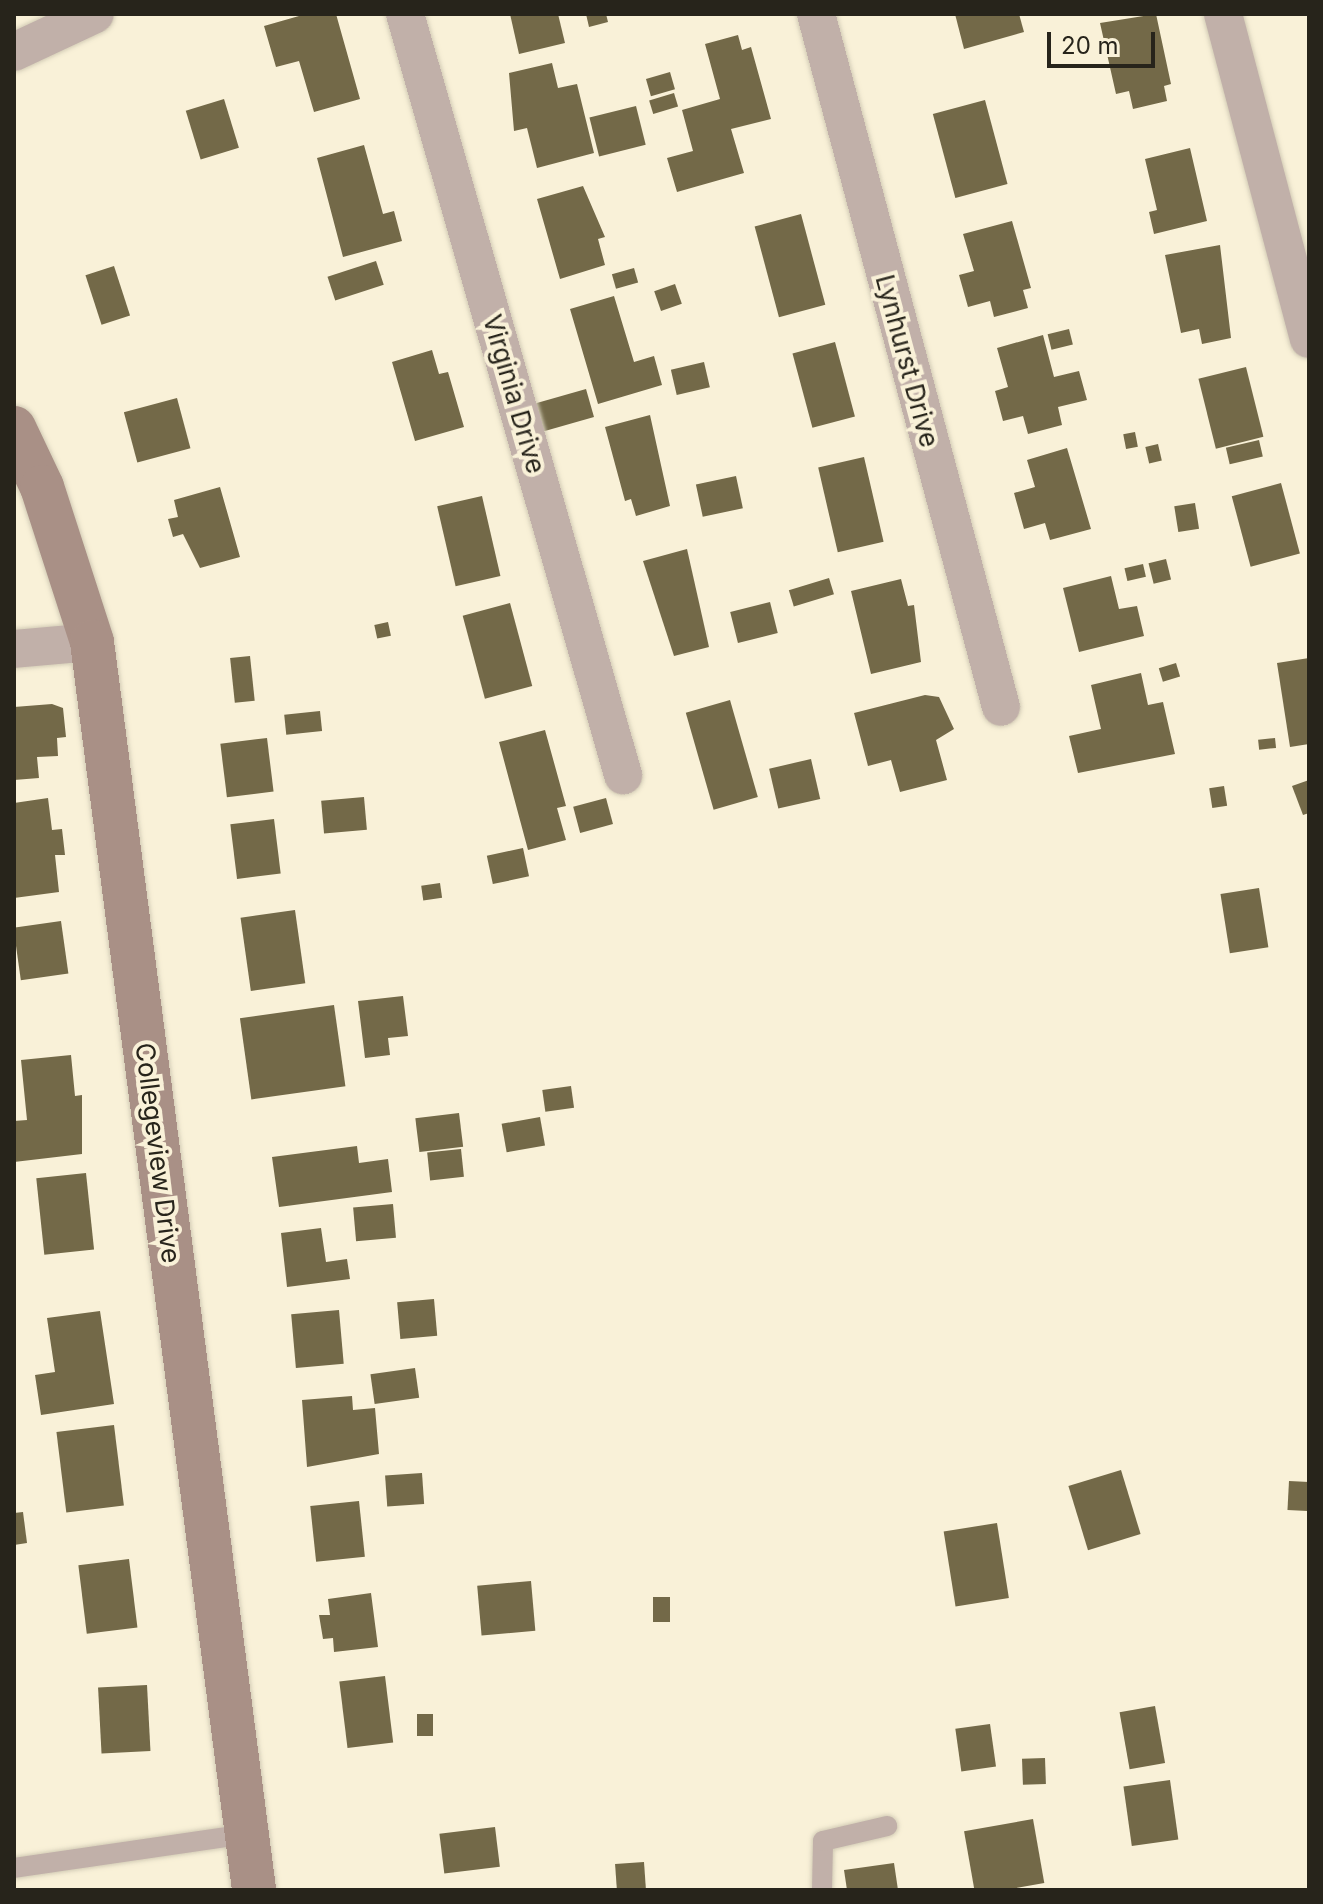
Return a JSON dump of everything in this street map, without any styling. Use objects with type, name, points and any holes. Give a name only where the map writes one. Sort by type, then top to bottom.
[{"type":"street","points":[[14,52],[95,14]]},
{"type":"street","name":"Virginia Drive","points":[[405,14],[623,775]]},
{"type":"street","name":"Lynhurst Drive","points":[[816,14],[1001,707]]},
{"type":"street","points":[[1223,14],[1309,339]]},
{"type":"street","name":"Collegeview Drive","points":[[14,428],[42,487],[92,642],[254,1890]]},
{"type":"street","points":[[14,649],[92,642]]},
{"type":"lane","points":[[822,1890],[823,1841],[887,1826]]},
{"type":"lane","points":[[14,1868],[247,1834]]},
{"type":"building","points":[[306,14],[336,14],[360,99],[314,112],[299,61],[276,67],[264,26]]},
{"type":"building","points":[[510,14],[558,14],[565,43],[519,54]]},
{"type":"building","points":[[586,14],[606,14],[608,22],[589,27]]},
{"type":"building","points":[[955,14],[1019,14],[1024,32],[964,49]]},
{"type":"building","points":[[1156,14],[1171,84],[1164,86],[1167,101],[1133,109],[1129,91],[1116,94],[1100,23]]},
{"type":"building","points":[[738,35],[742,50],[751,47],[771,119],[731,129],[744,173],[677,192],[667,158],[693,151],[682,110],[720,99],[705,44]]},
{"type":"building","points":[[552,63],[558,88],[577,84],[594,153],[537,168],[527,128],[514,131],[509,73]]},
{"type":"building","points":[[670,72],[675,89],[651,96],[646,79]]},
{"type":"building","points":[[674,93],[678,106],[653,114],[649,101]]},
{"type":"building","points":[[224,99],[239,148],[201,159],[186,111]]},
{"type":"building","points":[[985,100],[1008,184],[955,198],[933,114]]},
{"type":"building","points":[[636,106],[646,145],[599,156],[589,118]]},
{"type":"building","points":[[364,145],[383,214],[394,211],[402,241],[343,257],[317,158]]},
{"type":"building","points":[[1190,148],[1207,221],[1154,234],[1149,212],[1157,210],[1145,159]]},
{"type":"building","points":[[583,186],[605,237],[598,239],[605,265],[560,279],[537,199]]},
{"type":"building","points":[[801,214],[825,305],[779,317],[755,226]]},
{"type":"building","points":[[1012,221],[1031,288],[1023,290],[1028,308],[994,317],[990,301],[968,307],[959,275],[974,271],[963,234]]},
{"type":"building","points":[[1220,245],[1231,338],[1202,344],[1199,329],[1181,333],[1165,255]]},
{"type":"building","points":[[376,261],[384,285],[335,301],[327,277]]},
{"type":"building","points":[[114,266],[130,315],[102,325],[85,275]]},
{"type":"building","points":[[634,268],[638,282],[616,289],[612,274]]},
{"type":"building","points":[[675,284],[682,304],[661,311],[654,291]]},
{"type":"building","points":[[614,296],[634,362],[654,356],[662,385],[598,404],[570,309]]},
{"type":"building","points":[[1069,329],[1073,345],[1052,350],[1048,334]]},
{"type":"building","points":[[1043,335],[1054,377],[1079,371],[1087,400],[1058,407],[1062,425],[1028,434],[1023,416],[1003,421],[995,391],[1008,387],[997,348]]},
{"type":"building","points":[[835,342],[855,416],[812,428],[792,353]]},
{"type":"building","points":[[432,350],[439,374],[448,372],[464,427],[415,441],[392,362]]},
{"type":"building","points":[[704,362],[710,387],[677,395],[671,370]]},
{"type":"building","points":[[1246,367],[1263,437],[1216,449],[1198,379]]},
{"type":"building","points":[[586,389],[594,417],[544,431],[536,403]]},
{"type":"building","points":[[177,398],[190,448],[137,462],[124,412]]},
{"type":"building","points":[[650,415],[670,506],[636,516],[631,499],[625,501],[605,427]]},
{"type":"building","points":[[1135,432],[1138,447],[1126,449],[1123,434]]},
{"type":"building","points":[[1259,440],[1263,457],[1230,464],[1226,448]]},
{"type":"building","points":[[1158,444],[1162,461],[1149,463],[1145,447]]},
{"type":"building","points":[[1067,448],[1091,529],[1050,540],[1045,523],[1024,529],[1014,493],[1035,487],[1027,460]]},
{"type":"building","points":[[864,457],[884,542],[838,552],[818,468]]},
{"type":"building","points":[[736,476],[743,508],[703,517],[696,485]]},
{"type":"building","points":[[1281,483],[1300,554],[1251,567],[1232,496]]},
{"type":"building","points":[[220,487],[240,557],[200,568],[183,534],[173,537],[168,519],[178,517],[174,500]]},
{"type":"building","points":[[482,496],[500,576],[456,586],[437,506]]},
{"type":"building","points":[[1195,503],[1199,529],[1178,532],[1174,506]]},
{"type":"building","points":[[687,549],[709,647],[674,656],[643,561]]},
{"type":"building","points":[[1166,559],[1171,579],[1154,584],[1149,563]]},
{"type":"building","points":[[1143,564],[1146,577],[1127,581],[1124,568]]},
{"type":"building","points":[[1111,576],[1119,609],[1137,606],[1144,636],[1079,652],[1063,588]]},
{"type":"building","points":[[829,578],[834,594],[794,607],[789,590]]},
{"type":"building","points":[[901,579],[908,606],[914,605],[921,662],[871,674],[851,591]]},
{"type":"building","points":[[770,602],[778,633],[738,643],[730,612]]},
{"type":"building","points":[[510,603],[532,686],[485,699],[463,616]]},
{"type":"building","points":[[388,622],[391,636],[377,639],[374,625]]},
{"type":"building","points":[[250,656],[255,701],[235,703],[230,658]]},
{"type":"building","points":[[1309,658],[1309,744],[1290,747],[1277,663]]},
{"type":"building","points":[[1176,663],[1180,676],[1163,682],[1159,668]]},
{"type":"building","points":[[1141,673],[1148,705],[1163,702],[1175,754],[1078,773],[1069,736],[1101,729],[1091,685]]},
{"type":"building","points":[[925,695],[939,697],[954,729],[936,740],[947,780],[900,792],[891,760],[868,766],[854,713]]},
{"type":"building","points":[[730,700],[758,797],[714,810],[686,713]]},
{"type":"building","points":[[52,704],[63,708],[66,737],[57,738],[58,756],[37,757],[39,778],[14,780],[14,707]]},
{"type":"building","points":[[320,711],[322,731],[286,735],[284,715]]},
{"type":"building","points":[[545,730],[566,806],[557,808],[566,840],[528,850],[499,742]]},
{"type":"building","points":[[267,738],[274,792],[227,797],[220,744]]},
{"type":"building","points":[[1275,738],[1276,748],[1259,750],[1258,740]]},
{"type":"building","points":[[811,759],[820,799],[778,809],[769,769]]},
{"type":"building","points":[[1309,780],[1309,813],[1303,815],[1292,786]]},
{"type":"building","points":[[1224,786],[1227,806],[1212,808],[1209,788]]},
{"type":"building","points":[[364,797],[367,830],[324,834],[321,801]]},
{"type":"building","points":[[48,798],[52,830],[62,829],[65,855],[55,855],[59,892],[14,898],[14,803]]},
{"type":"building","points":[[606,798],[613,824],[580,833],[573,807]]},
{"type":"building","points":[[274,819],[281,874],[237,879],[230,824]]},
{"type":"building","points":[[523,848],[529,876],[493,884],[487,856]]},
{"type":"building","points":[[440,883],[442,898],[423,900],[421,886]]},
{"type":"building","points":[[1259,888],[1268,947],[1230,953],[1220,894]]},
{"type":"building","points":[[295,910],[305,983],[251,991],[241,918]]},
{"type":"building","points":[[61,921],[68,973],[21,980],[14,928]]},
{"type":"building","points":[[403,996],[408,1036],[388,1038],[390,1055],[365,1058],[358,1001]]},
{"type":"building","points":[[334,1005],[345,1086],[251,1099],[240,1018]]},
{"type":"building","points":[[71,1055],[75,1096],[82,1095],[82,1154],[14,1162],[14,1121],[27,1120],[21,1060]]},
{"type":"building","points":[[571,1086],[574,1108],[545,1112],[542,1090]]},
{"type":"building","points":[[459,1113],[463,1147],[419,1152],[415,1118]]},
{"type":"building","points":[[540,1117],[545,1146],[507,1152],[502,1124]]},
{"type":"building","points":[[357,1146],[359,1163],[388,1159],[392,1192],[279,1207],[272,1157]]},
{"type":"building","points":[[461,1149],[464,1177],[430,1180],[427,1153]]},
{"type":"building","points":[[86,1173],[94,1250],[44,1255],[36,1178]]},
{"type":"building","points":[[393,1204],[396,1238],[356,1241],[353,1207]]},
{"type":"building","points":[[321,1228],[326,1262],[347,1259],[350,1279],[287,1287],[281,1233]]},
{"type":"building","points":[[434,1299],[437,1336],[400,1339],[397,1302]]},
{"type":"building","points":[[339,1310],[344,1364],[296,1368],[291,1314]]},
{"type":"building","points":[[100,1311],[114,1404],[41,1415],[35,1375],[55,1372],[47,1318]]},
{"type":"building","points":[[415,1368],[419,1398],[375,1404],[370,1374]]},
{"type":"building","points":[[352,1396],[353,1410],[375,1408],[379,1454],[307,1467],[302,1400]]},
{"type":"building","points":[[114,1425],[124,1505],[66,1512],[56,1432]]},
{"type":"building","points":[[1121,1470],[1141,1534],[1088,1550],[1068,1486]]},
{"type":"building","points":[[422,1473],[424,1504],[387,1507],[385,1476]]},
{"type":"building","points":[[1289,1481],[1309,1482],[1307,1511],[1287,1510]]},
{"type":"building","points":[[359,1501],[365,1557],[316,1562],[310,1506]]},
{"type":"building","points":[[23,1512],[27,1543],[14,1545],[14,1513]]},
{"type":"building","points":[[997,1523],[1009,1598],[956,1607],[944,1531]]},
{"type":"building","points":[[129,1559],[137,1627],[87,1634],[78,1565]]},
{"type":"building","points":[[531,1581],[535,1631],[482,1636],[477,1586]]},
{"type":"building","points":[[371,1593],[378,1647],[334,1652],[333,1638],[323,1639],[319,1615],[330,1615],[328,1599]]},
{"type":"building","points":[[653,1597],[670,1597],[670,1622],[653,1622]]},
{"type":"building","points":[[385,1676],[393,1743],[348,1748],[339,1682]]},
{"type":"building","points":[[147,1685],[150,1751],[102,1753],[98,1688]]},
{"type":"building","points":[[1155,1706],[1165,1763],[1130,1769],[1120,1712]]},
{"type":"building","points":[[417,1714],[433,1714],[433,1736],[417,1736]]},
{"type":"building","points":[[990,1724],[996,1767],[961,1771],[955,1729]]},
{"type":"building","points":[[1045,1758],[1046,1784],[1023,1785],[1022,1759]]},
{"type":"building","points":[[1170,1780],[1178,1839],[1132,1846],[1123,1787]]},
{"type":"building","points":[[1033,1819],[1044,1883],[1005,1890],[974,1890],[964,1831]]},
{"type":"building","points":[[495,1827],[500,1867],[444,1874],[439,1834]]},
{"type":"building","points":[[644,1862],[646,1890],[617,1890],[615,1864]]},
{"type":"building","points":[[894,1863],[898,1890],[847,1890],[844,1870]]}]
